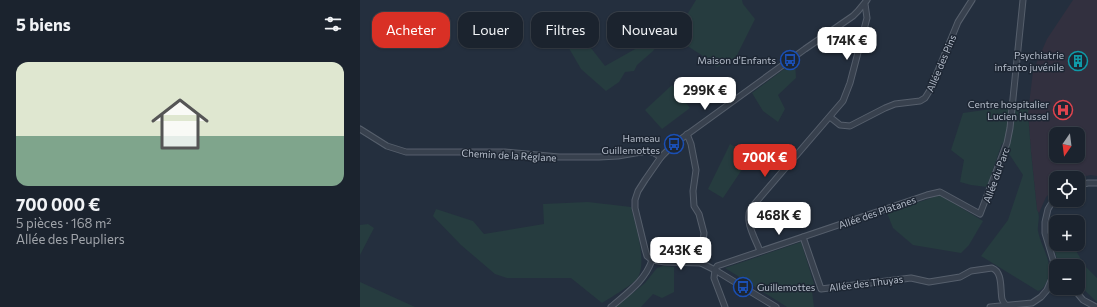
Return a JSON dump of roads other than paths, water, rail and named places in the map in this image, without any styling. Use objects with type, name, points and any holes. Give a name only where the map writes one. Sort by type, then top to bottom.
[{"type":"street","name":"Allée des Pins","points":[[830,118],[840,125],[850,126],[895,104],[925,98],[930,90],[958,22],[972,0]]},
{"type":"street","name":"Allée du Parc","points":[[927,195],[940,192],[980,214],[1007,143],[1010,128],[1023,0]]},
{"type":"street","points":[[760,251],[748,222],[748,213],[840,106],[848,90],[867,18],[866,2]]},
{"type":"street","points":[[776,307],[766,304],[715,270],[701,263],[664,262],[652,260],[647,256],[635,208],[638,191],[669,147],[853,16],[866,2]]},
{"type":"street","name":"Chemin de la Réglane","points":[[360,129],[387,146],[406,152],[505,152],[553,157],[599,157],[618,156],[647,151],[661,157]]},
{"type":"street","points":[[687,134],[691,144],[696,170],[693,191],[694,206],[699,214],[704,232],[701,263]]},
{"type":"street","points":[[1085,184],[1097,183]]},
{"type":"street","name":"Allée des Platanes","points":[[715,270],[717,266],[927,195]]},
{"type":"street","points":[[1049,207],[1044,222],[1045,233],[1053,259]]},
{"type":"street","name":"Allée des Thuyas","points":[[803,237],[821,288],[911,278],[929,282],[960,277],[971,271],[992,268],[999,274],[1002,301],[1007,306]]},
{"type":"street","points":[[610,307],[639,284],[646,275],[652,260]]},
{"type":"street","points":[[715,270],[714,278],[725,307]]},
{"type":"street","points":[[990,307],[1026,305],[1036,301],[1044,294],[1049,285]]},
{"type":"street","points":[[1079,295],[1084,300],[1096,307]]},
{"type":"place","name":"Maison d’Enfants","points":[[790,60]]},
{"type":"place","name":"Psychiatrie infanto juvénile","points":[[1078,61]]},
{"type":"place","name":"Centre hospitalier Lucien Hussel","points":[[1063,110]]},
{"type":"place","name":"Hameau Guillemottes","points":[[674,144]]},
{"type":"place","name":"Guillemottes","points":[[743,287]]}]
